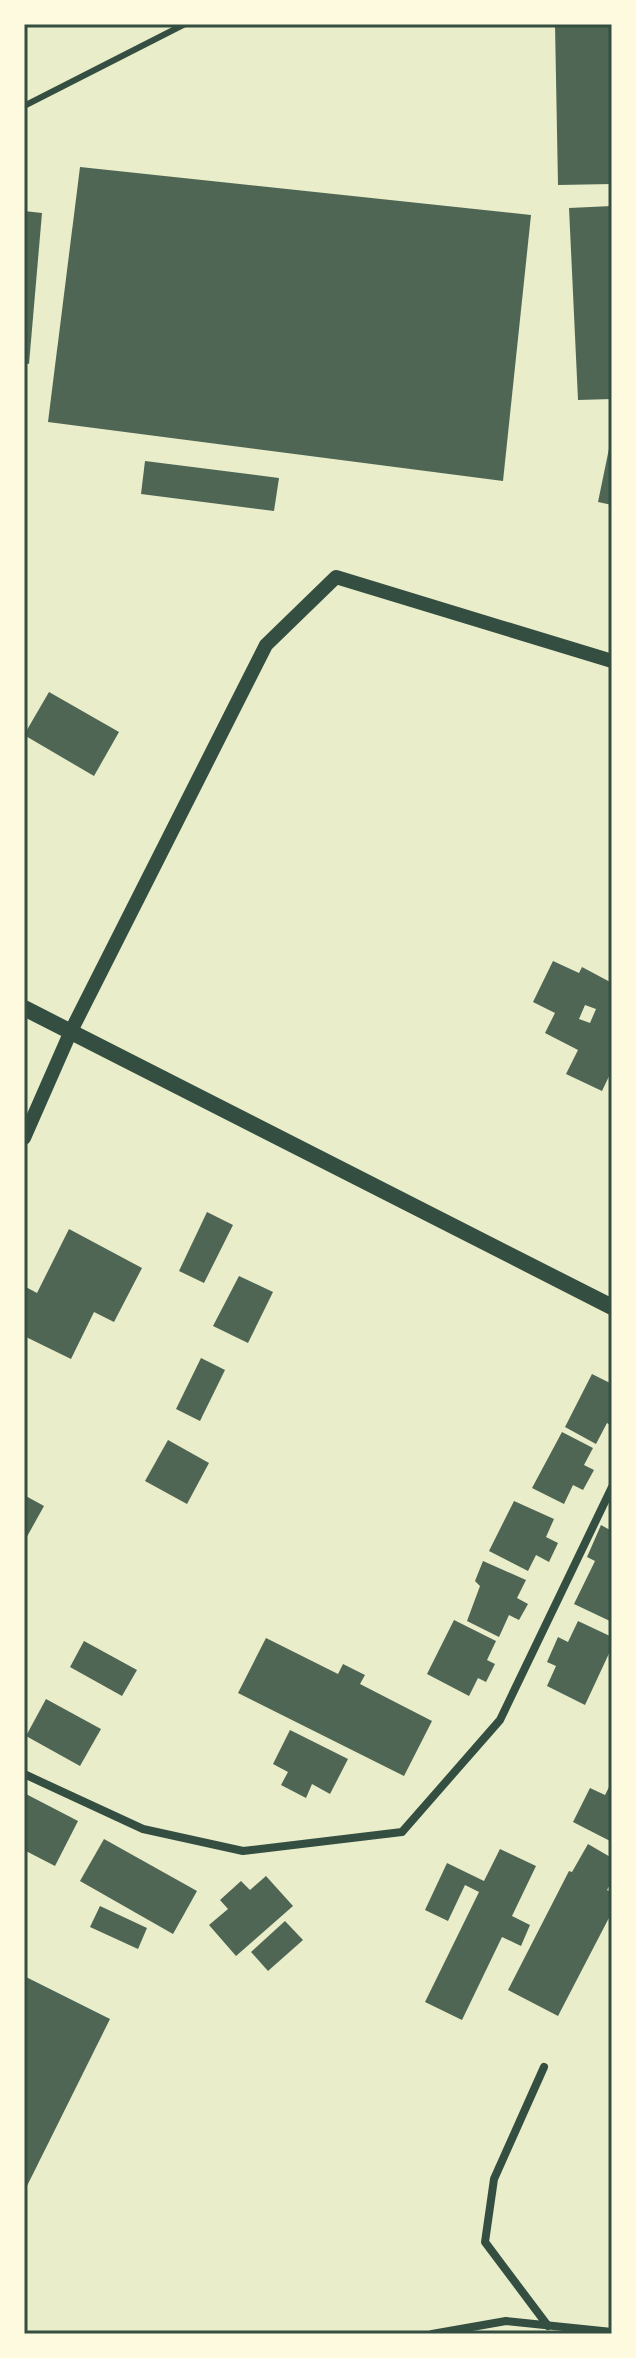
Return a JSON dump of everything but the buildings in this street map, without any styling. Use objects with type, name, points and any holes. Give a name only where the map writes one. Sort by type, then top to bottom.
[{"type":"main road","points":[[24,1008],[612,1307]]},
{"type":"street","points":[[24,1138],[71,1031],[266,645],[336,577],[612,661]]},
{"type":"street","points":[[24,1774],[143,1829],[243,1851],[402,1832],[500,1720],[612,1487]]},
{"type":"street","points":[[544,2067],[494,2179],[485,2242],[548,2326]]},
{"type":"street","points":[[432,2334],[506,2321],[612,2332]]},
{"type":"lane","points":[[24,106],[185,24]]}]
